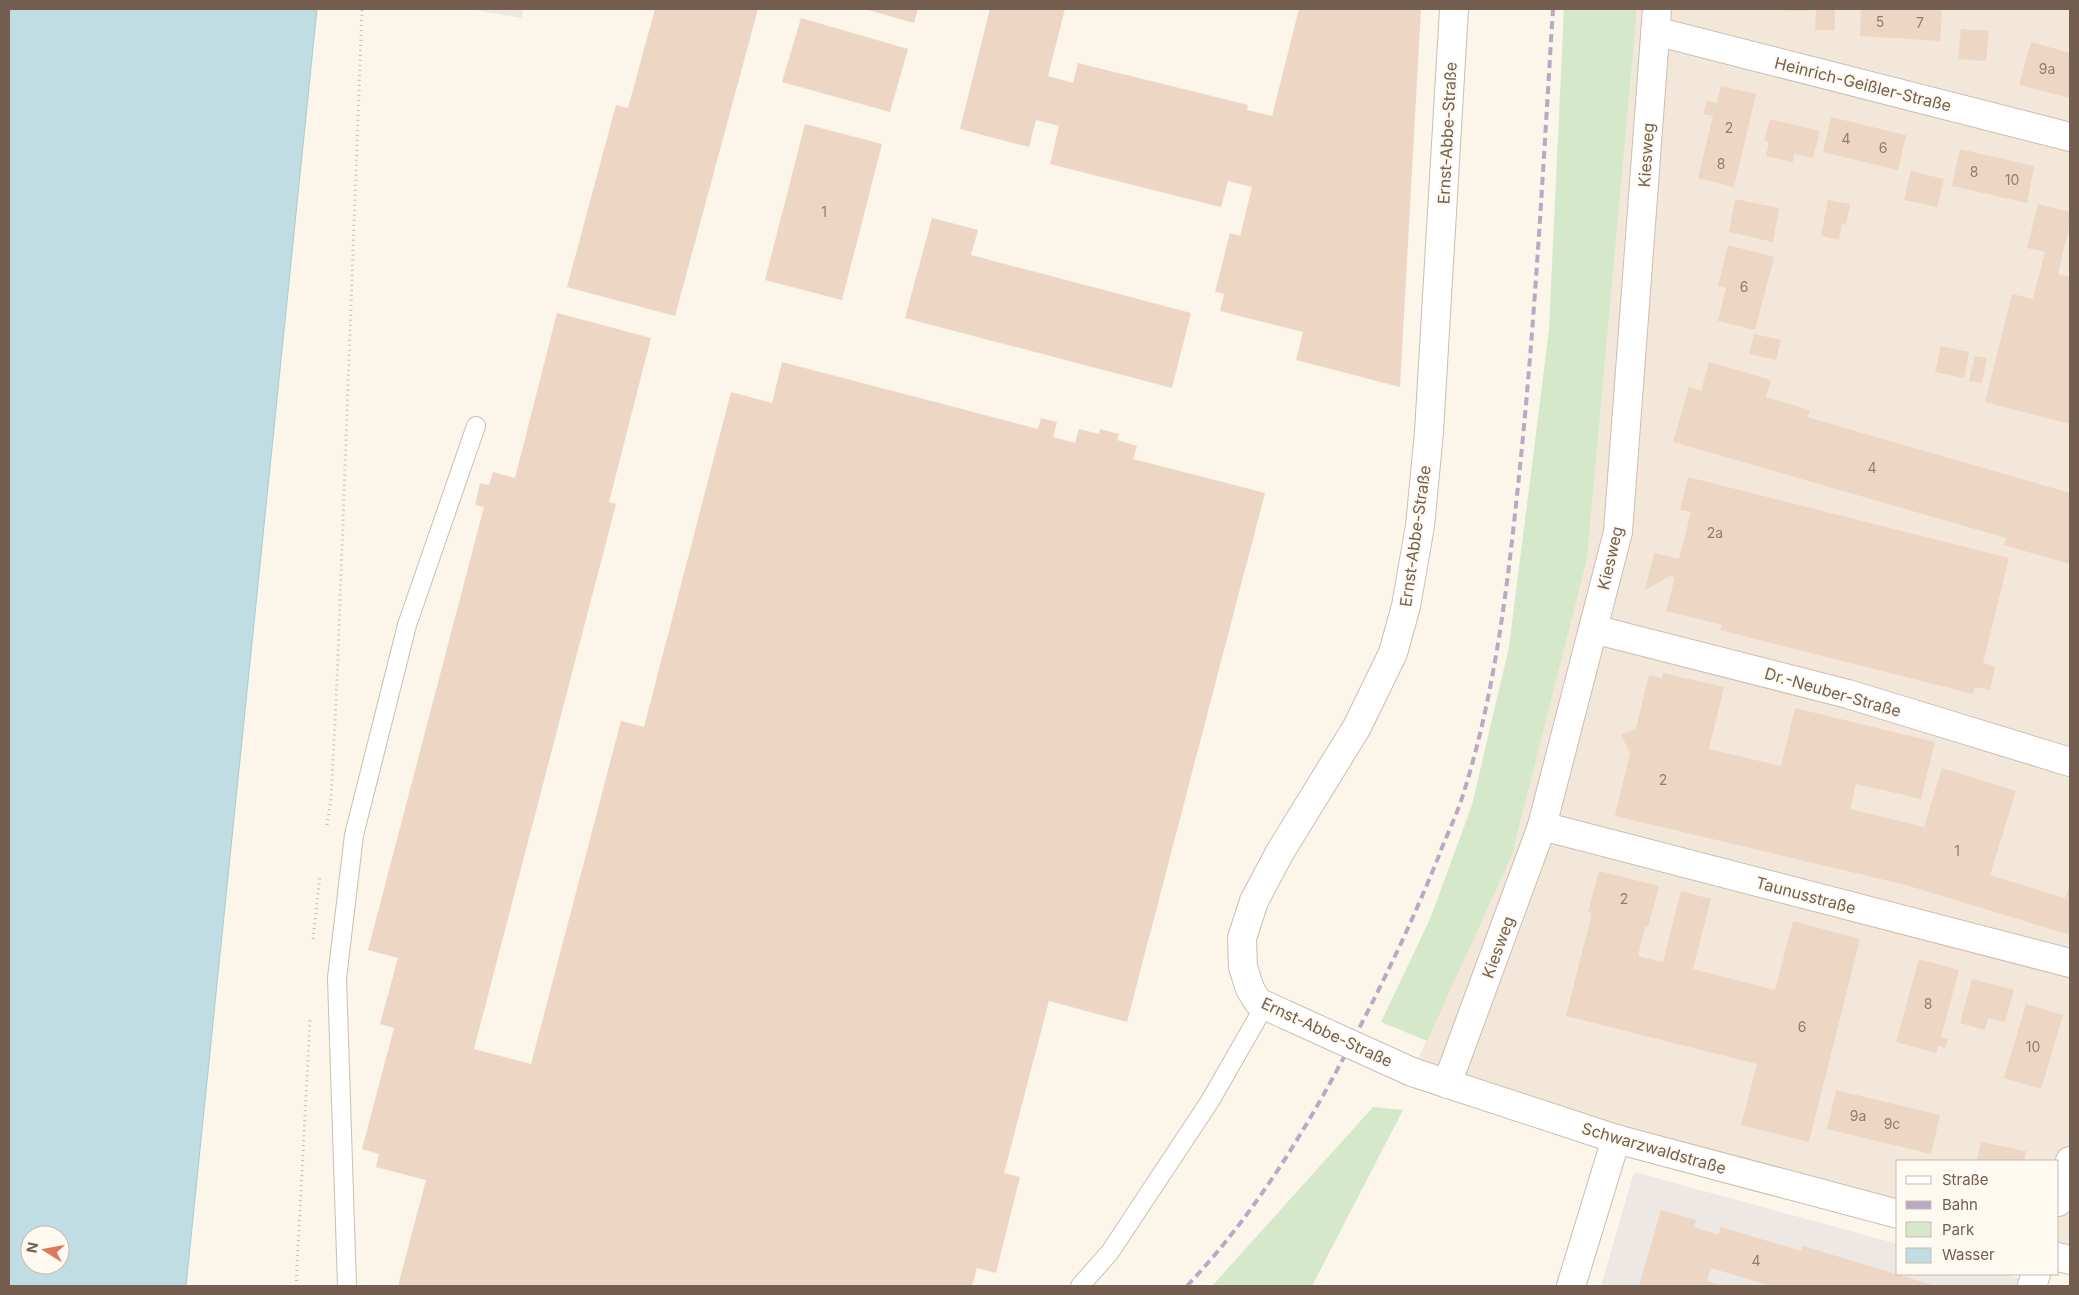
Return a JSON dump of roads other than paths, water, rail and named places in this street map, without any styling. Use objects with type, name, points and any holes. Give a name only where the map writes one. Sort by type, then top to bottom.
[{"type":"street","name":"Ernst-Abbe-Straße","points":[[1412,1072],[1258,1002],[1250,989],[1243,967],[1242,938],[1254,901],[1280,852],[1357,727],[1393,653],[1406,606],[1420,526],[1429,432],[1454,9]]},
{"type":"street","name":"Heinrich-Geißler-Straße","points":[[1656,20],[2070,137]]},
{"type":"street","name":"Kiesweg","points":[[1447,1084],[1542,826],[1618,532],[1656,20]]},
{"type":"street","name":"Dr.-Neuber-Straße","points":[[1593,628],[1848,694],[2070,762]]},
{"type":"street","name":"Taunusstraße","points":[[1542,826],[2070,963]]},
{"type":"street","name":"Schwarzwaldstraße","points":[[1412,1072],[1616,1139],[1896,1213]]},
{"type":"street","points":[[1571,1286],[1616,1139]]},
{"type":"street","points":[[2059,1199],[2070,1161]]},
{"type":"lane","points":[[347,1286],[338,978],[354,835],[407,625],[476,426]]},
{"type":"lane","points":[[1080,1286],[1110,1252],[1210,1101],[1274,1010]]},
{"type":"water","points":[[9,9],[317,9],[186,1286],[9,1286]]},
{"type":"railway","points":[[1187,1286],[1236,1229],[1258,1199],[1299,1136],[1336,1071],[1377,994],[1419,904],[1461,801],[1472,763],[1491,685],[1498,645],[1518,486],[1534,307],[1553,9]]}]
